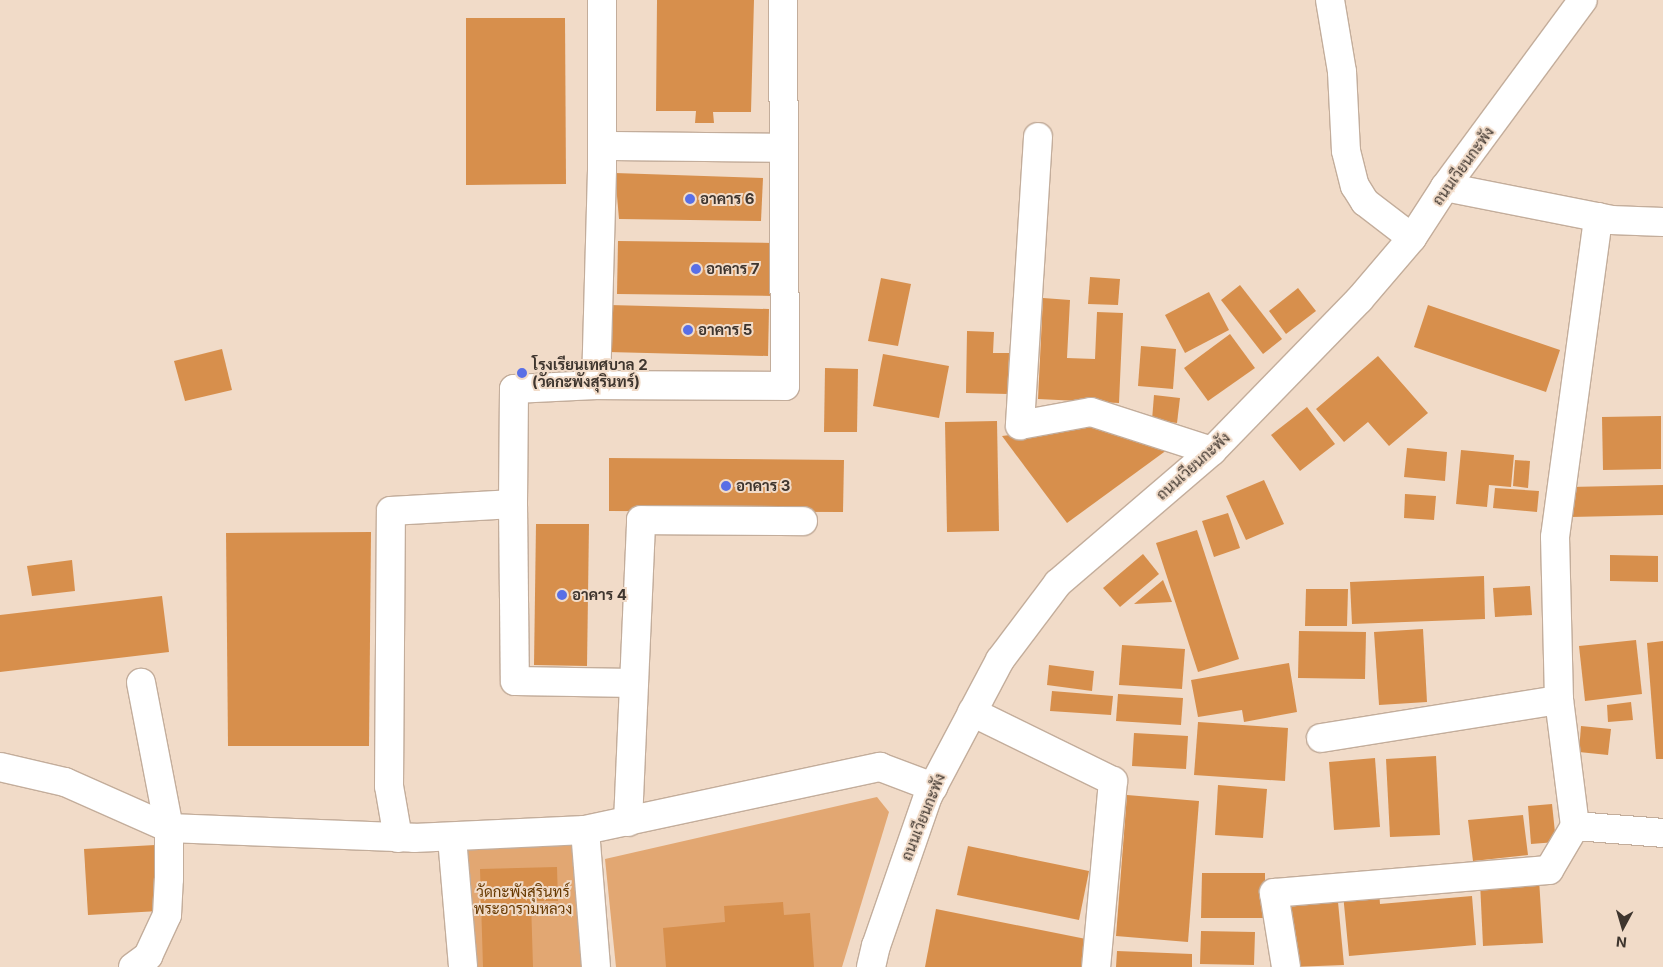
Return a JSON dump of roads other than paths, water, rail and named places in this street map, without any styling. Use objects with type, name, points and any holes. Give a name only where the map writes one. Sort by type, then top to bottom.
[{"type":"street","points":[[596,385],[603,146],[602,0]]},
{"type":"street","points":[[634,684],[515,682],[512,504],[514,389],[596,385],[785,386],[783,0]]},
{"type":"street","points":[[1330,0],[1342,72],[1346,151],[1354,186],[1365,202],[1412,238]]},
{"type":"street","name":"ถนนเวียนกะพัง","points":[[871,967],[876,946],[933,787],[1000,660],[1058,583],[1212,451],[1359,300],[1412,238],[1445,187],[1583,0]]},
{"type":"street","points":[[1038,137],[1020,425],[1091,412],[1212,451]]},
{"type":"street","points":[[603,146],[784,148]]},
{"type":"street","points":[[1445,187],[1598,217],[1663,222]]},
{"type":"street","points":[[1286,967],[1274,893],[1549,870],[1575,826],[1559,700],[1555,537],[1598,217]]},
{"type":"street","points":[[398,838],[389,786],[391,511],[512,504]]},
{"type":"street","points":[[628,822],[641,520],[803,521]]},
{"type":"street","points":[[133,967],[148,956],[167,915],[169,828],[141,683]]},
{"type":"street","points":[[1321,738],[1559,700]]},
{"type":"street","points":[[972,712],[1114,781],[1096,967]]},
{"type":"street","points":[[0,767],[65,782],[169,828],[398,838],[452,838],[586,830],[880,767],[933,787]]},
{"type":"street","points":[[1575,826],[1663,833]]},
{"type":"street","points":[[586,830],[596,967]]},
{"type":"street","points":[[452,838],[462,967]]},
{"type":"place","name":"อาคาร 6","points":[[690,199]]},
{"type":"place","name":"อาคาร 7","points":[[696,269]]},
{"type":"place","name":"อาคาร 5","points":[[688,330]]},
{"type":"place","name":"โรงเรียนเทศบาล 2 (วัดกะพังสุรินทร์)","points":[[522,373]]},
{"type":"place","name":"อาคาร 3","points":[[726,486]]},
{"type":"place","name":"อาคาร 4","points":[[562,595]]},
{"type":"park label","name":"วัดกะพังสุรินทร์ พระอารามหลวง","points":[[523,900]]}]
